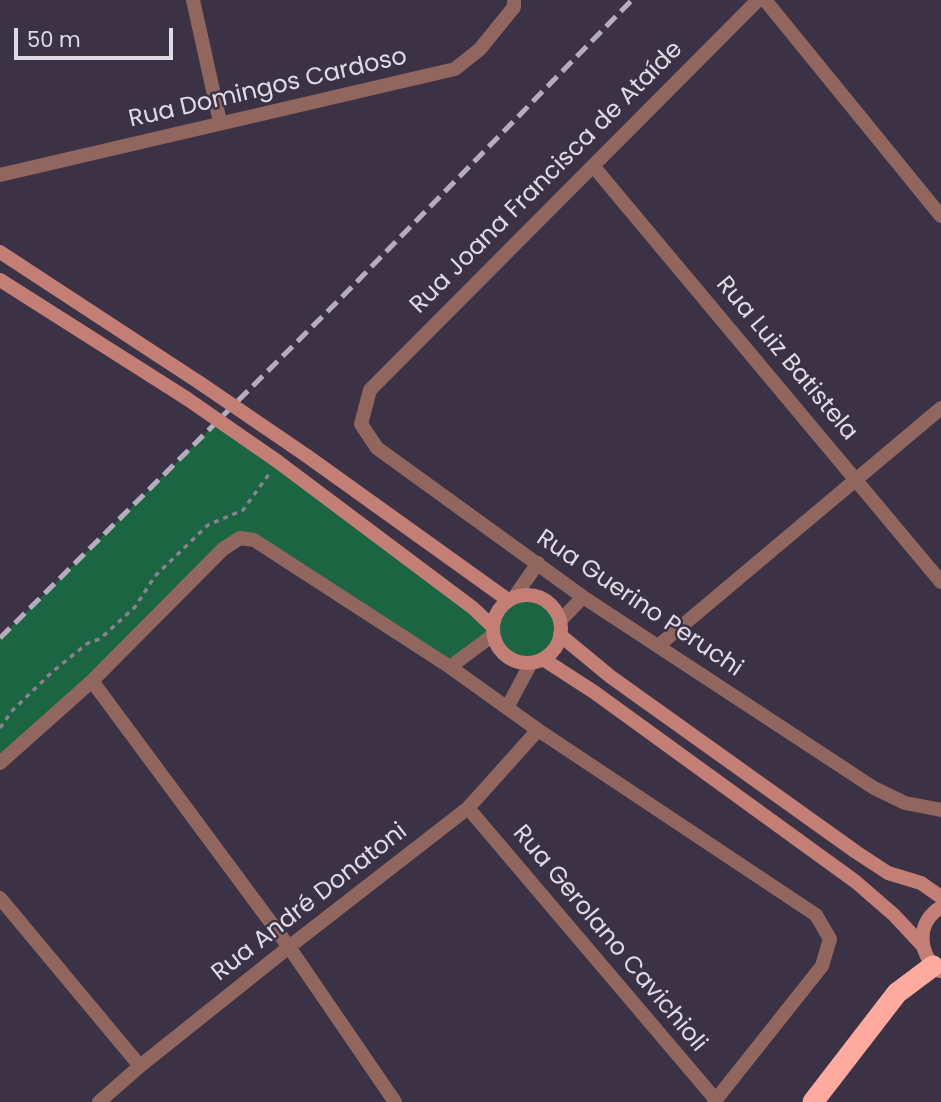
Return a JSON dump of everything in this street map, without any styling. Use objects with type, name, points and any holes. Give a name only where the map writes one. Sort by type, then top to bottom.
[{"type":"highway","points":[[813,1102],[897,993],[937,969]]},
{"type":"main road","points":[[0,252],[200,383],[512,598]]},
{"type":"main road","points":[[0,279],[186,398],[473,608],[493,630],[499,650],[508,658],[519,663],[537,661],[551,653],[560,628]]},
{"type":"main road","points":[[493,630],[497,611],[512,598],[527,594],[547,601],[555,610],[560,628],[611,677],[856,852],[888,873],[921,883],[941,897]]},
{"type":"main road","points":[[537,661],[594,692],[856,882],[894,915],[922,945],[926,956],[937,969]]},
{"type":"main road","points":[[922,945],[926,921],[933,911],[941,907]]},
{"type":"street","points":[[193,0],[220,122]]},
{"type":"street","name":"Rua Domingos Cardoso","points":[[0,175],[455,69],[480,50],[514,7],[514,0]]},
{"type":"street","name":"Rua Joana Francisca de Ataíde","points":[[370,390],[758,0]]},
{"type":"street","points":[[765,0],[941,216]]},
{"type":"street","name":"Rua Luiz Batistela","points":[[594,167],[941,582]]},
{"type":"street","name":"Rua Guerino Peruchi","points":[[370,390],[361,424],[377,448],[583,597],[874,788],[905,803],[941,810]]},
{"type":"street","points":[[658,646],[941,408]]},
{"type":"street","points":[[0,763],[92,681],[223,549],[240,538],[254,540],[450,667],[538,730],[816,915],[830,940],[822,966],[715,1101]]},
{"type":"street","points":[[512,598],[538,563]]},
{"type":"street","points":[[560,628],[583,597]]},
{"type":"street","points":[[450,667],[493,630]]},
{"type":"street","points":[[508,706],[537,661]]},
{"type":"street","points":[[92,681],[289,947],[395,1102]]},
{"type":"street","name":"Rua André Donatoni","points":[[99,1102],[289,947],[468,808],[538,730]]},
{"type":"street","name":"Rua Gerolano Cavichioli","points":[[468,808],[715,1101]]},
{"type":"street","points":[[0,898],[140,1066]]},
{"type":"path","points":[[0,728],[12,711],[52,672],[88,643],[100,639],[135,607],[155,576],[208,525],[243,510],[275,465]]},
{"type":"green space","points":[[218,421],[493,625],[502,606],[514,597],[532,595],[547,601],[559,618],[561,633],[556,646],[546,656],[534,662],[520,662],[506,655],[494,640],[450,667],[240,538],[0,763],[0,638]]},
{"type":"railway","points":[[0,638],[337,302],[632,0]]}]
